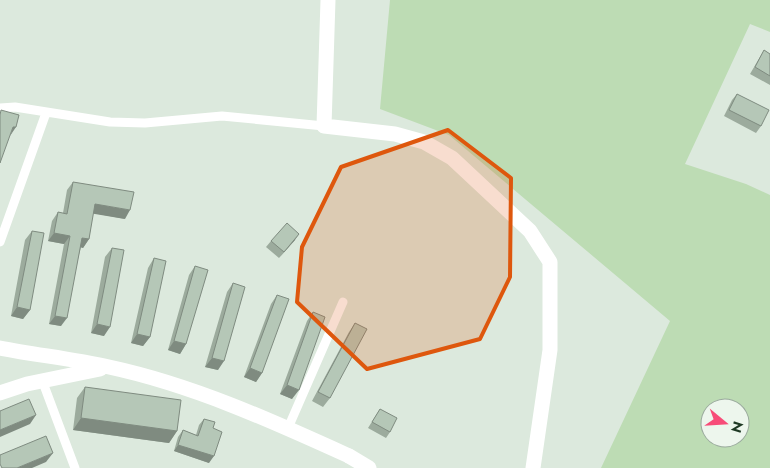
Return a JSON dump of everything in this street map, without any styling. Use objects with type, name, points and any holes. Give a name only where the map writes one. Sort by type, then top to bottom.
[{"type":"street","points":[[328,0],[324,126],[395,134],[424,142],[452,158],[530,231],[550,262],[550,350],[533,468]]},
{"type":"street","points":[[0,348],[110,367],[185,389],[288,428],[349,456],[369,468]]},
{"type":"street","points":[[0,393],[42,380],[110,367]]},
{"type":"lane","points":[[0,108],[15,107],[110,122],[145,123],[222,116],[324,126]]},
{"type":"lane","points":[[0,242],[46,113]]},
{"type":"lane","points":[[288,428],[344,302]]},
{"type":"lane","points":[[42,380],[76,468]]},
{"type":"highlighted area","points":[[448,130],[511,178],[510,277],[480,339],[367,369],[297,302],[302,247],[341,167]]},
{"type":"green space","points":[[390,0],[770,0],[770,32],[750,24],[685,164],[746,184],[770,195],[770,468],[601,468],[670,321],[449,135],[380,109]]},
{"type":"building","points":[[764,50],[770,54],[770,76],[755,67]]},
{"type":"building","points":[[737,94],[769,110],[761,126],[729,110]]},
{"type":"building","points":[[1,110],[19,115],[16,127],[13,127],[0,163],[0,115]]},
{"type":"building","points":[[73,182],[134,192],[130,210],[95,204],[89,239],[82,238],[67,318],[55,316],[70,236],[54,233],[58,212],[67,214]]},
{"type":"building","points":[[287,223],[299,234],[284,252],[271,241]]},
{"type":"building","points":[[32,231],[44,233],[30,310],[17,307]]},
{"type":"building","points":[[112,248],[124,250],[110,327],[97,324]]},
{"type":"building","points":[[154,258],[166,261],[150,337],[137,334]]},
{"type":"building","points":[[195,266],[208,270],[186,344],[174,341]]},
{"type":"building","points":[[233,283],[245,287],[224,361],[212,358]]},
{"type":"building","points":[[277,295],[289,299],[262,373],[250,368]]},
{"type":"building","points":[[313,312],[325,317],[299,390],[287,385]]},
{"type":"building","points":[[355,323],[367,329],[330,398],[318,392]]},
{"type":"building","points":[[85,387],[181,400],[177,431],[81,418]]},
{"type":"building","points":[[29,399],[36,415],[0,430],[0,411]]},
{"type":"building","points":[[380,409],[397,418],[390,432],[372,422]]},
{"type":"building","points":[[204,419],[215,422],[213,428],[222,432],[214,456],[178,445],[183,430],[198,436]]},
{"type":"building","points":[[46,436],[53,453],[17,468],[2,468],[0,455]]}]
